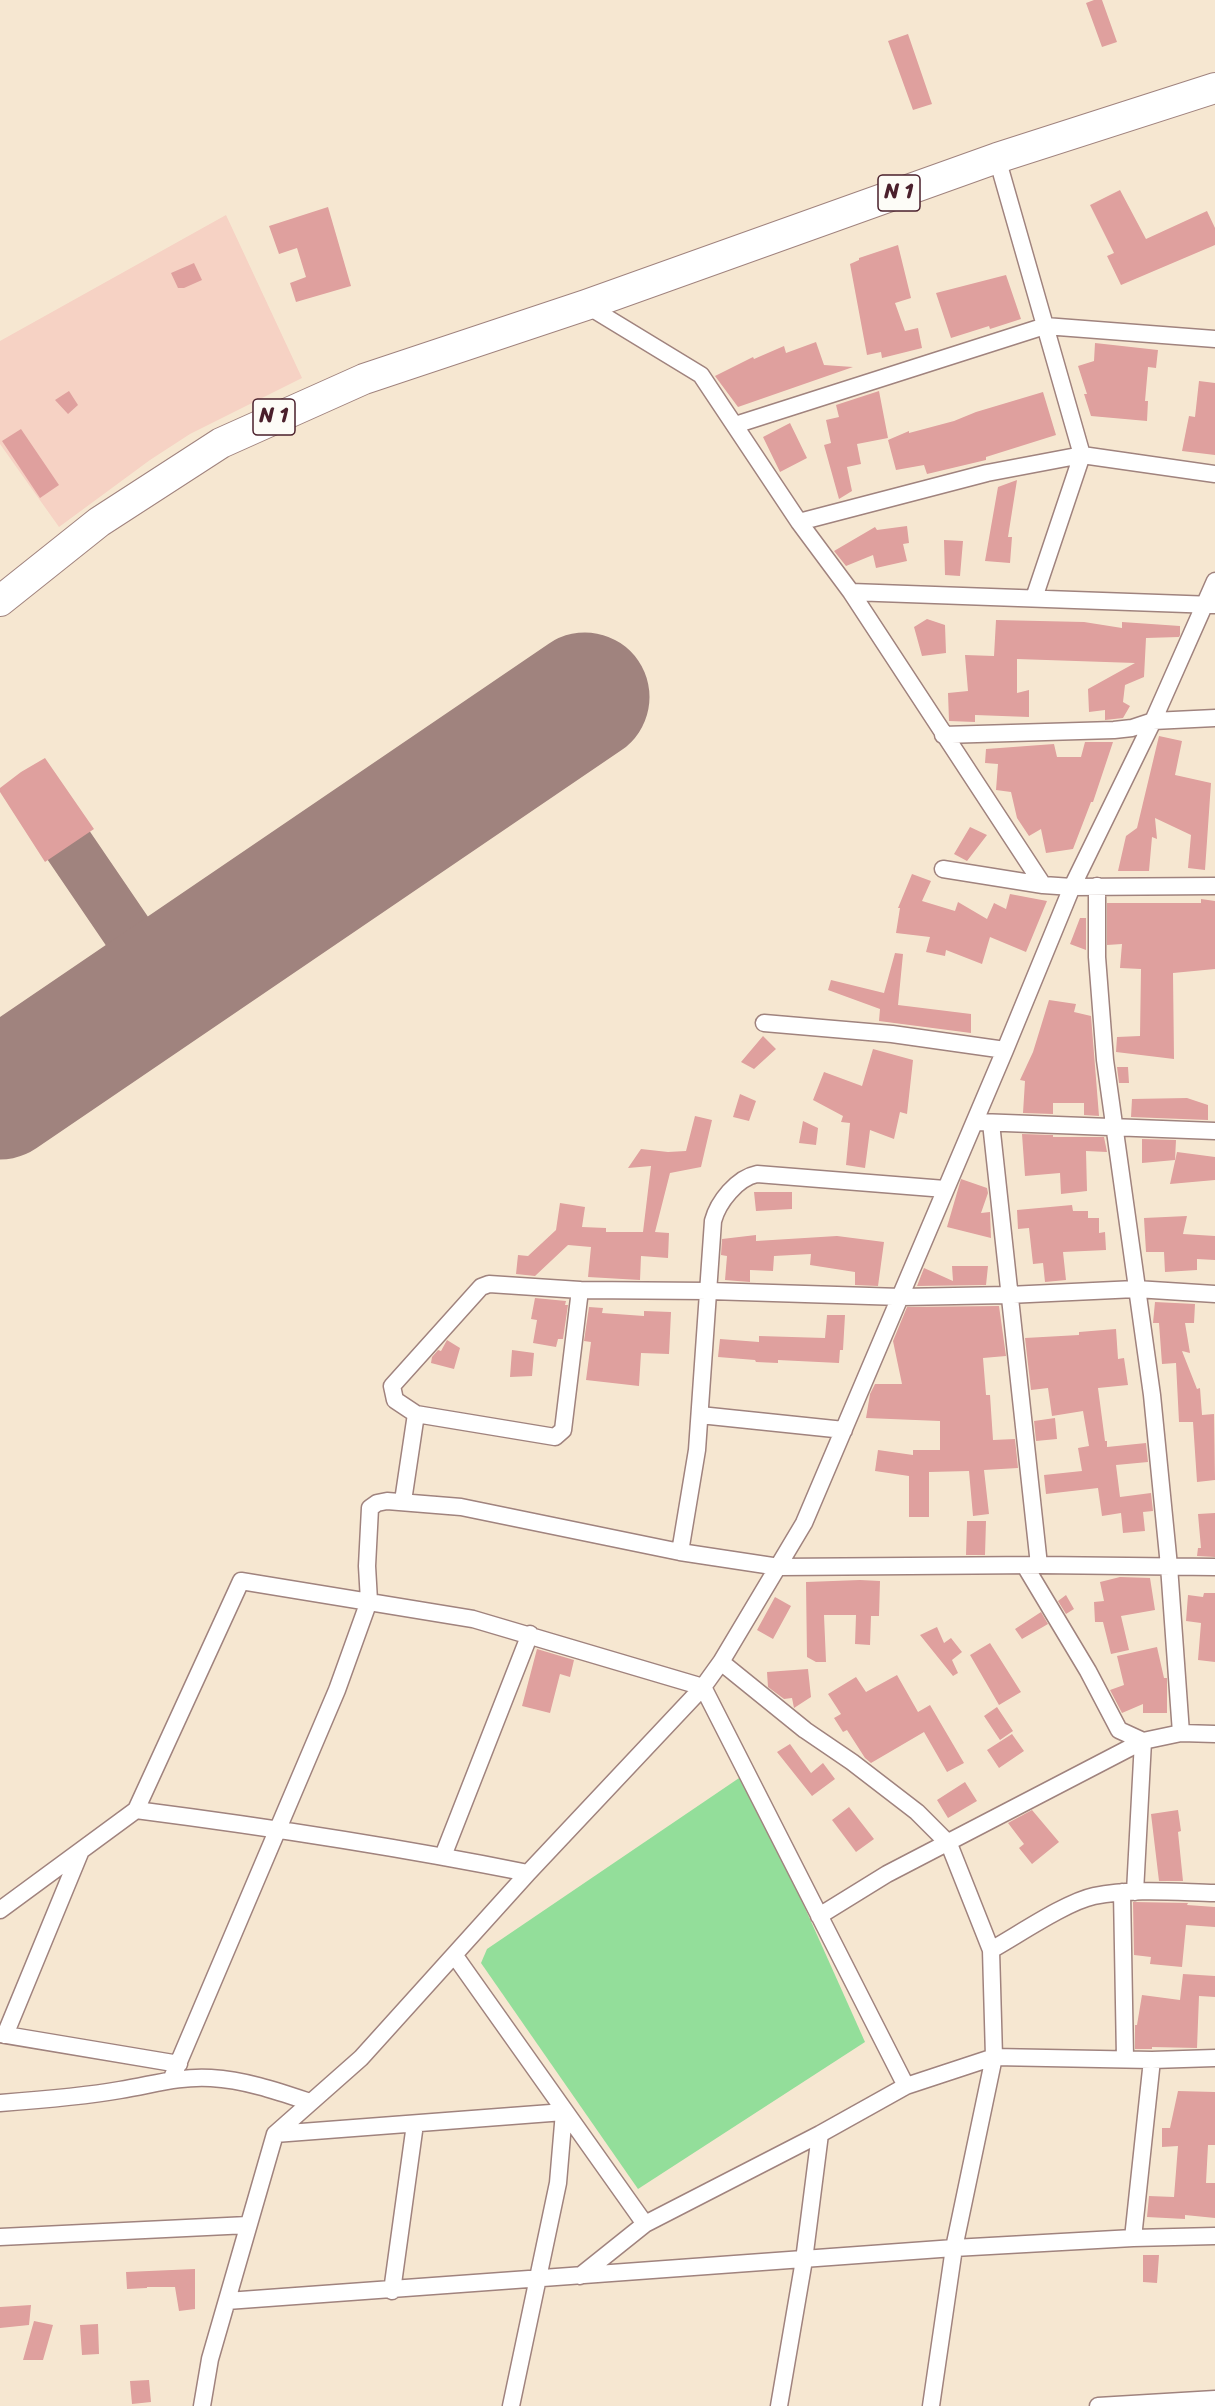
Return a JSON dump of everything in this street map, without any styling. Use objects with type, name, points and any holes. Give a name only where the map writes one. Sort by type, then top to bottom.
[{"type":"highway","name":"N 1","points":[[0,601],[99,522],[221,442],[364,379],[586,305],[997,158],[1215,88]]},
{"type":"street","points":[[997,158],[1082,455],[1034,598]]},
{"type":"street","points":[[586,305],[701,375],[799,522],[850,592],[1043,885]]},
{"type":"street","points":[[735,425],[1045,326],[1215,339]]},
{"type":"street","points":[[799,522],[987,473],[1082,455],[1215,474]]},
{"type":"street","points":[[202,2406],[210,2359],[275,2134],[362,2058],[528,1873],[703,1687],[721,1662],[804,1523],[945,1190],[982,1123],[1005,1050],[1072,887],[1210,605],[1215,581]]},
{"type":"street","points":[[850,592],[1210,605]]},
{"type":"street","points":[[943,735],[1114,730],[1153,722],[1215,718]]},
{"type":"street","points":[[943,869],[1043,885],[1072,887],[1215,886]]},
{"type":"street","points":[[1096,886],[1098,968],[1105,1060],[1152,1395],[1169,1566],[1181,1733]]},
{"type":"street","points":[[764,1023],[892,1034],[1005,1050]]},
{"type":"street","points":[[982,1123],[1215,1131]]},
{"type":"street","points":[[982,1123],[1008,1295],[1032,1565],[1119,1730],[1143,1741]]},
{"type":"street","points":[[680,1552],[697,1450],[713,1221],[722,1201],[748,1176],[767,1174],[945,1190]]},
{"type":"street","points":[[580,1290],[563,1430],[560,1435],[555,1437],[416,1414],[395,1400],[392,1386],[481,1287],[501,1284],[580,1290],[709,1291],[901,1297],[1136,1289],[1215,1294]]},
{"type":"street","points":[[403,1501],[416,1414]]},
{"type":"street","points":[[700,1415],[844,1430]]},
{"type":"street","points":[[176,2071],[338,1690],[369,1601],[367,1566],[370,1508],[377,1503],[403,1501],[460,1507],[680,1552],[779,1567],[1032,1565],[1215,1567]]},
{"type":"street","points":[[0,1910],[136,1810],[241,1581],[473,1619],[703,1687],[906,2086]]},
{"type":"street","points":[[443,1856],[530,1634]]},
{"type":"street","points":[[721,1662],[805,1730],[852,1762],[917,1812],[949,1844],[991,1950],[994,2057],[954,2248],[931,2406]]},
{"type":"street","points":[[819,1916],[887,1874],[949,1844],[1143,1741],[1181,1733],[1215,1734]]},
{"type":"street","points":[[1125,2058],[1129,1892],[1143,1741]]},
{"type":"street","points":[[136,1810],[279,1828],[528,1873]]},
{"type":"street","points":[[80,1852],[2,2035],[176,2071],[259,2085],[310,2102]]},
{"type":"street","points":[[991,1950],[1092,1896],[1129,1892],[1215,1893]]},
{"type":"street","points":[[455,1956],[645,2224]]},
{"type":"street","points":[[580,2276],[645,2224],[906,2086],[994,2057],[1152,2060],[1215,2058]]},
{"type":"street","points":[[1133,2238],[1152,2060]]},
{"type":"street","points":[[0,2103],[99,2093],[176,2071]]},
{"type":"street","points":[[275,2134],[564,2112]]},
{"type":"street","points":[[511,2406],[558,2183],[564,2112]]},
{"type":"street","points":[[392,2291],[415,2124]]},
{"type":"street","points":[[779,2406],[804,2260],[820,2133]]},
{"type":"street","points":[[0,2237],[248,2225]]},
{"type":"street","points":[[227,2301],[392,2291],[954,2248],[1215,2236]]},
{"type":"street","points":[[1098,2406],[1215,2399]]},
{"type":"shaded area","points":[[226,215],[302,378],[190,434],[150,460],[59,527],[0,444],[0,341]]},
{"type":"green space","points":[[745,1774],[865,2042],[638,2189],[481,1963],[487,1949]]},
{"type":"building","points":[[1102,0],[1117,42],[1102,47],[1086,3]]},
{"type":"building","points":[[908,34],[932,104],[913,110],[888,41]]},
{"type":"building","points":[[1120,190],[1146,239],[1207,211],[1215,228],[1215,245],[1121,285],[1107,256],[1114,253],[1090,205]]},
{"type":"building","points":[[328,207],[351,286],[296,302],[290,283],[306,277],[297,248],[279,254],[269,226]]},
{"type":"building","points":[[898,245],[911,298],[895,303],[905,331],[918,328],[922,348],[882,358],[881,352],[867,355],[850,264],[859,258]]},
{"type":"building","points":[[194,263],[202,280],[184,288],[178,288],[171,273]]},
{"type":"building","points":[[1006,275],[1021,319],[951,338],[936,293]]},
{"type":"building","points":[[816,342],[824,365],[853,367],[738,407],[715,376],[753,357],[754,359],[784,346],[786,353]]},
{"type":"building","points":[[1095,343],[1158,350],[1156,368],[1148,367],[1145,401],[1148,401],[1147,421],[1091,416],[1078,366],[1094,361]]},
{"type":"building","points":[[1199,381],[1215,383],[1215,455],[1182,451],[1189,416],[1195,417]]},
{"type":"building","points":[[69,391],[78,405],[68,414],[55,400]]},
{"type":"building","points":[[879,391],[888,438],[857,444],[861,464],[847,467],[852,491],[839,499],[824,445],[831,443],[826,420],[839,417],[836,405]]},
{"type":"building","points":[[1043,392],[1056,435],[986,457],[986,460],[927,474],[924,465],[896,470],[888,440],[909,431],[909,433],[954,421]]},
{"type":"building","points":[[790,423],[807,458],[780,472],[763,437]]},
{"type":"building","points":[[21,429],[59,485],[40,498],[2,441]]},
{"type":"building","points":[[1017,480],[1008,537],[1012,537],[1010,563],[985,561],[998,487]]},
{"type":"building","points":[[907,526],[909,543],[903,544],[907,561],[876,568],[873,555],[846,566],[834,551],[875,527],[877,530]]},
{"type":"building","points":[[944,540],[963,541],[960,576],[945,575]]},
{"type":"building","points":[[927,619],[945,625],[946,653],[922,656],[914,627]]},
{"type":"building","points":[[996,620],[1084,622],[1122,628],[1122,622],[1180,626],[1180,635],[1179,637],[1146,638],[1144,677],[1125,685],[1123,702],[1130,706],[1123,718],[1105,720],[1105,710],[1089,712],[1088,689],[1135,663],[1017,659],[1017,693],[1029,690],[1029,717],[975,715],[975,722],[949,721],[948,693],[968,691],[965,655],[994,656]]},
{"type":"building","points":[[1159,736],[1182,741],[1175,775],[1211,783],[1205,870],[1188,868],[1191,835],[1155,818],[1157,839],[1152,837],[1149,871],[1118,871],[1126,836],[1137,828]]},
{"type":"building","points":[[1085,742],[1113,742],[1093,802],[1091,802],[1073,849],[1046,853],[1041,829],[1029,836],[1017,818],[1011,792],[996,790],[998,764],[985,763],[986,749],[1054,744],[1057,757],[1081,757]]},
{"type":"building","points":[[45,758],[94,829],[45,862],[0,792],[0,788]]},
{"type":"building","points":[[970,827],[987,835],[967,861],[954,854]]},
{"type":"building","points":[[912,874],[931,881],[922,901],[955,911],[958,902],[987,919],[994,903],[1006,909],[1010,894],[1047,901],[1026,952],[990,937],[982,964],[946,950],[945,956],[926,952],[930,937],[896,933],[900,908],[898,908]]},
{"type":"building","points":[[1201,899],[1215,901],[1215,969],[1173,973],[1174,1059],[1116,1052],[1117,1037],[1140,1036],[1141,969],[1120,968],[1122,944],[1107,945],[1107,903],[1201,903]]},
{"type":"building","points":[[1080,918],[1086,918],[1086,950],[1070,944]]},
{"type":"building","points":[[895,953],[903,954],[898,1005],[971,1014],[971,1033],[879,1021],[880,1009],[828,990],[831,980],[884,993]]},
{"type":"building","points":[[1049,1000],[1076,1004],[1074,1012],[1091,1016],[1099,1116],[1084,1115],[1084,1103],[1053,1103],[1053,1114],[1023,1113],[1025,1081],[1020,1080],[1033,1052]]},
{"type":"building","points":[[763,1036],[776,1049],[754,1069],[741,1062]]},
{"type":"building","points":[[873,1049],[913,1060],[907,1114],[900,1112],[894,1139],[870,1130],[865,1168],[846,1165],[850,1123],[841,1122],[843,1116],[813,1100],[824,1072],[862,1086]]},
{"type":"building","points":[[1117,1067],[1128,1067],[1129,1083],[1119,1083]]},
{"type":"building","points":[[740,1094],[756,1101],[749,1121],[733,1117]]},
{"type":"building","points":[[1187,1098],[1208,1105],[1208,1120],[1131,1117],[1132,1099]]},
{"type":"building","points":[[695,1116],[712,1120],[701,1167],[670,1173],[655,1232],[669,1233],[668,1258],[641,1256],[640,1280],[588,1277],[591,1247],[568,1245],[535,1276],[516,1274],[518,1255],[528,1256],[556,1230],[560,1203],[585,1207],[582,1227],[606,1228],[606,1232],[643,1232],[651,1166],[628,1168],[641,1149],[686,1151]]},
{"type":"building","points":[[803,1121],[818,1128],[816,1145],[799,1143]]},
{"type":"building","points":[[1022,1134],[1053,1135],[1053,1137],[1104,1137],[1107,1152],[1086,1151],[1087,1191],[1061,1194],[1060,1173],[1025,1176]]},
{"type":"building","points":[[1142,1139],[1176,1140],[1175,1160],[1142,1163]]},
{"type":"building","points":[[1177,1152],[1215,1157],[1215,1180],[1170,1184]]},
{"type":"building","points":[[961,1179],[987,1188],[988,1193],[981,1213],[990,1212],[991,1238],[947,1227]]},
{"type":"building","points":[[754,1192],[792,1192],[792,1209],[756,1211]]},
{"type":"building","points":[[1072,1205],[1073,1211],[1088,1211],[1088,1218],[1099,1218],[1099,1233],[1105,1232],[1106,1250],[1063,1252],[1066,1280],[1045,1282],[1043,1263],[1033,1264],[1029,1228],[1018,1229],[1017,1210]]},
{"type":"building","points":[[1187,1216],[1183,1234],[1215,1236],[1215,1260],[1197,1259],[1197,1270],[1165,1272],[1164,1252],[1146,1252],[1144,1218]]},
{"type":"building","points":[[756,1235],[756,1241],[837,1236],[884,1242],[878,1286],[855,1285],[855,1272],[810,1265],[811,1254],[774,1256],[773,1271],[750,1270],[750,1282],[725,1280],[727,1256],[721,1255],[722,1239]]},
{"type":"building","points":[[952,1266],[988,1266],[986,1285],[917,1286],[924,1268],[953,1281]]},
{"type":"building","points":[[535,1298],[566,1301],[565,1305],[568,1305],[563,1339],[558,1339],[556,1347],[533,1343],[537,1320],[531,1319]]},
{"type":"building","points":[[1155,1302],[1195,1304],[1194,1323],[1185,1323],[1190,1353],[1182,1351],[1197,1389],[1200,1388],[1202,1415],[1214,1414],[1215,1480],[1197,1482],[1193,1422],[1179,1422],[1176,1363],[1162,1364],[1159,1323],[1153,1323]]},
{"type":"building","points":[[999,1306],[1006,1356],[983,1358],[986,1395],[990,1395],[993,1440],[1015,1439],[1018,1468],[984,1470],[989,1514],[973,1516],[969,1471],[929,1472],[929,1517],[909,1517],[909,1476],[875,1471],[878,1450],[913,1455],[913,1450],[940,1450],[940,1421],[866,1418],[870,1394],[875,1384],[902,1384],[893,1341],[907,1307]]},
{"type":"building","points":[[589,1307],[603,1308],[602,1313],[644,1316],[644,1311],[671,1312],[669,1354],[641,1353],[639,1386],[586,1380],[591,1342],[584,1341]]},
{"type":"building","points":[[827,1315],[845,1315],[843,1350],[840,1350],[839,1363],[778,1360],[778,1363],[756,1362],[755,1360],[718,1357],[720,1339],[759,1342],[759,1336],[825,1338]]},
{"type":"building","points":[[1116,1329],[1118,1359],[1124,1358],[1128,1385],[1098,1388],[1105,1441],[1107,1441],[1107,1447],[1146,1443],[1148,1462],[1116,1465],[1120,1497],[1151,1493],[1153,1511],[1143,1512],[1145,1531],[1123,1533],[1121,1513],[1102,1516],[1098,1488],[1046,1494],[1044,1475],[1082,1471],[1078,1448],[1089,1446],[1083,1411],[1052,1416],[1048,1388],[1031,1390],[1025,1338],[1079,1335],[1079,1332]]},
{"type":"building","points":[[447,1340],[460,1348],[454,1369],[431,1363],[432,1357],[438,1350],[441,1351]]},
{"type":"building","points":[[512,1350],[534,1353],[532,1376],[510,1377]]},
{"type":"building","points":[[1055,1418],[1057,1439],[1036,1441],[1034,1421]]},
{"type":"building","points":[[1215,1513],[1215,1557],[1197,1556],[1198,1548],[1201,1548],[1198,1514]]},
{"type":"building","points":[[967,1521],[986,1521],[985,1555],[966,1555]]},
{"type":"building","points":[[1120,1577],[1150,1578],[1155,1610],[1121,1616],[1129,1650],[1111,1654],[1103,1622],[1095,1622],[1094,1602],[1104,1601],[1100,1582]]},
{"type":"building","points":[[880,1581],[879,1616],[871,1616],[870,1645],[855,1644],[856,1615],[824,1615],[826,1662],[816,1662],[807,1657],[806,1582]]},
{"type":"building","points":[[1204,1593],[1215,1593],[1215,1662],[1198,1660],[1201,1623],[1186,1621],[1188,1595],[1203,1597]]},
{"type":"building","points":[[1066,1595],[1074,1609],[1066,1614],[1058,1601]]},
{"type":"building","points":[[775,1597],[791,1606],[773,1639],[757,1630]]},
{"type":"building","points":[[1041,1612],[1048,1624],[1022,1639],[1015,1629]]},
{"type":"building","points":[[937,1627],[944,1643],[951,1638],[962,1652],[952,1660],[958,1673],[953,1676],[920,1635]]},
{"type":"building","points":[[990,1643],[1021,1692],[999,1705],[970,1655]]},
{"type":"building","points":[[1157,1647],[1164,1678],[1167,1678],[1167,1713],[1143,1713],[1143,1704],[1122,1713],[1110,1690],[1124,1685],[1117,1656]]},
{"type":"building","points":[[537,1649],[574,1660],[570,1677],[560,1674],[550,1713],[522,1706]]},
{"type":"building","points":[[808,1669],[811,1697],[794,1708],[792,1698],[784,1699],[768,1687],[767,1672]]},
{"type":"building","points":[[897,1675],[918,1712],[930,1705],[964,1763],[947,1772],[924,1732],[871,1763],[865,1758],[847,1730],[843,1732],[834,1718],[841,1714],[828,1694],[856,1677],[866,1692]]},
{"type":"building","points":[[997,1707],[1013,1731],[1000,1740],[984,1716]]},
{"type":"building","points":[[1012,1734],[1024,1751],[999,1768],[987,1750]]},
{"type":"building","points":[[790,1744],[811,1773],[823,1763],[835,1779],[812,1796],[777,1752]]},
{"type":"building","points":[[965,1782],[977,1801],[948,1818],[937,1800]]},
{"type":"building","points":[[849,1807],[874,1839],[856,1852],[832,1820]]},
{"type":"building","points":[[1032,1810],[1059,1842],[1032,1864],[1019,1848],[1024,1844],[1008,1823]]},
{"type":"building","points":[[1178,1810],[1183,1881],[1159,1881],[1151,1814]]},
{"type":"building","points":[[1133,1902],[1188,1903],[1187,1905],[1215,1907],[1215,1927],[1186,1925],[1182,1967],[1150,1964],[1151,1957],[1134,1955]]},
{"type":"building","points":[[1183,1974],[1215,1976],[1215,1997],[1199,1996],[1197,2048],[1135,2049],[1135,2025],[1137,2025],[1142,1995],[1180,2000]]},
{"type":"building","points":[[1178,2091],[1215,2092],[1215,2145],[1208,2145],[1206,2183],[1215,2183],[1215,2218],[1185,2215],[1185,2219],[1147,2217],[1149,2196],[1174,2197],[1178,2146],[1162,2147],[1162,2128],[1170,2128]]},
{"type":"building","points":[[1143,2255],[1159,2255],[1157,2283],[1143,2282]]},
{"type":"building","points":[[195,2269],[195,2309],[179,2311],[175,2287],[127,2289],[126,2272]]},
{"type":"building","points":[[31,2305],[29,2325],[0,2328],[0,2307]]},
{"type":"building","points":[[34,2321],[53,2325],[43,2360],[23,2360]]},
{"type":"building","points":[[98,2324],[99,2354],[82,2355],[80,2325]]},
{"type":"building","points":[[149,2380],[151,2402],[132,2404],[130,2381]]},
{"type":"taxiway","points":[[69,846],[163,984]]},
{"type":"runway","points":[[0,1095],[585,697]]}]
